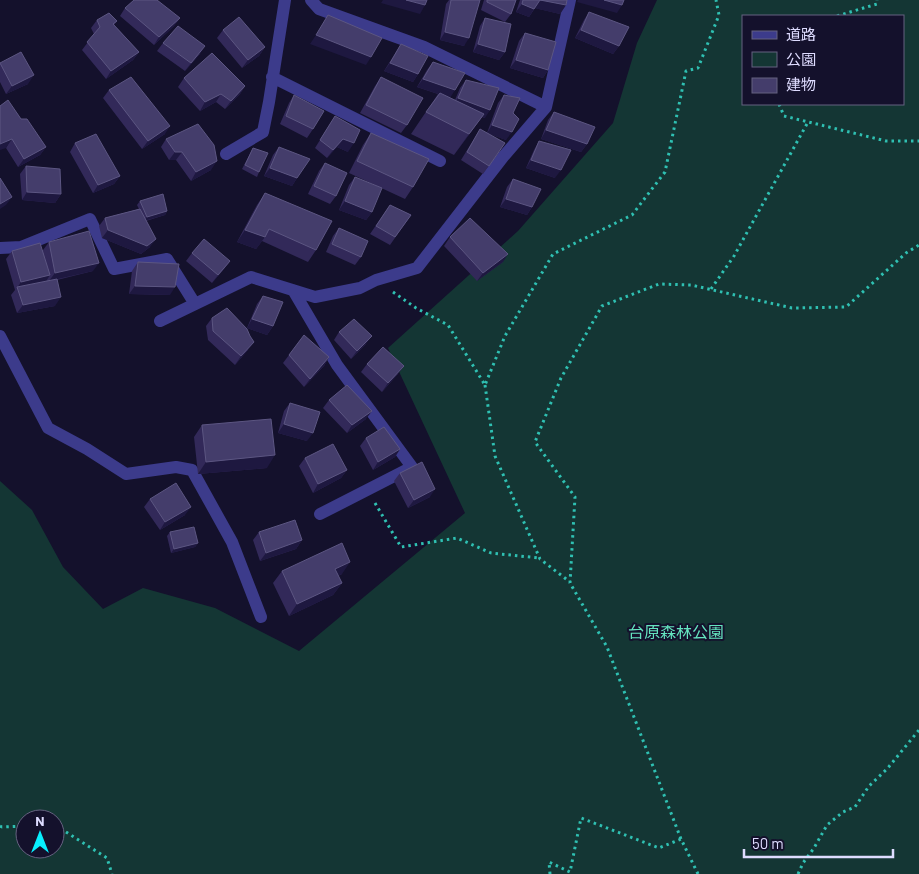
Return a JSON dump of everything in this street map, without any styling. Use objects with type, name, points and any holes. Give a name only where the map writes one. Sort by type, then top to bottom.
[{"type":"lane","points":[[226,154],[262,132],[285,0]]},
{"type":"lane","points":[[311,0],[319,9],[424,47],[546,107]]},
{"type":"lane","points":[[160,321],[251,277],[314,297],[360,288],[376,280],[417,268],[546,107],[570,0]]},
{"type":"lane","points":[[272,77],[440,161]]},
{"type":"lane","points":[[0,248],[21,247],[90,220],[114,269],[167,259],[195,304]]},
{"type":"lane","points":[[294,290],[337,365],[412,467],[320,514]]},
{"type":"lane","points":[[0,336],[48,428],[87,449],[126,474],[176,467],[192,470],[232,542],[261,617]]},
{"type":"path","points":[[485,385],[505,336],[553,254],[632,215],[666,172],[686,71],[698,68],[719,15],[716,0]]},
{"type":"path","points":[[840,15],[877,4],[877,0]]},
{"type":"path","points":[[780,105],[784,116],[886,141],[919,141]]},
{"type":"path","points":[[711,289],[734,256],[808,122]]},
{"type":"path","points":[[570,583],[575,497],[535,442],[562,378],[602,306],[660,284],[691,285],[792,308],[846,307],[906,253],[919,245]]},
{"type":"path","points":[[376,280],[416,308],[448,325],[485,385],[495,456],[540,558],[570,583],[607,647],[681,839],[698,874]]},
{"type":"path","points":[[367,490],[400,547],[457,538],[491,553],[540,558]]},
{"type":"path","points":[[798,874],[827,825],[843,812],[855,807],[869,786],[887,769],[919,730]]},
{"type":"path","points":[[550,874],[549,862],[570,872],[581,818],[659,848],[681,839]]},
{"type":"path","points":[[0,826],[15,826]]},
{"type":"path","points":[[65,831],[106,858],[112,874]]},
{"type":"green space","name":"台原森林公園","points":[[657,0],[919,0],[919,874],[0,874],[0,481],[32,510],[63,567],[103,609],[143,588],[215,608],[299,651],[465,513],[388,348],[518,231],[613,123],[637,43]]},
{"type":"building","points":[[134,0],[157,0],[180,18],[159,37],[125,8]]},
{"type":"building","points":[[406,0],[427,0],[425,5]]},
{"type":"building","points":[[451,0],[480,0],[469,38],[445,32]]},
{"type":"building","points":[[487,0],[516,0],[511,14],[487,2]]},
{"type":"building","points":[[523,0],[540,0],[534,9],[522,4]]},
{"type":"building","points":[[540,0],[567,0],[566,5]]},
{"type":"building","points":[[604,0],[624,0],[622,5]]},
{"type":"building","points":[[589,12],[629,27],[619,46],[581,30]]},
{"type":"building","points":[[109,13],[117,21],[113,24],[139,52],[111,71],[87,42],[100,27],[97,20]]},
{"type":"building","points":[[328,15],[382,38],[371,57],[316,35]]},
{"type":"building","points":[[239,17],[265,47],[248,60],[223,30]]},
{"type":"building","points":[[485,18],[511,24],[505,52],[478,44]]},
{"type":"building","points":[[178,26],[205,46],[191,63],[163,43]]},
{"type":"building","points":[[525,33],[556,42],[548,70],[516,60]]},
{"type":"building","points":[[401,44],[428,56],[418,74],[390,63]]},
{"type":"building","points":[[21,52],[34,75],[12,86],[0,63]]},
{"type":"building","points":[[212,53],[245,86],[231,101],[221,94],[205,102],[184,78]]},
{"type":"building","points":[[433,62],[465,73],[455,90],[423,79]]},
{"type":"building","points":[[131,77],[170,126],[148,141],[109,90]]},
{"type":"building","points":[[381,77],[423,98],[407,125],[366,105]]},
{"type":"building","points":[[466,80],[499,88],[490,110],[458,98]]},
{"type":"building","points":[[440,93],[484,114],[469,134],[426,112]]},
{"type":"building","points":[[294,95],[324,111],[313,129],[286,116]]},
{"type":"building","points":[[504,95],[520,98],[513,113],[519,119],[512,132],[492,125]]},
{"type":"building","points":[[8,100],[21,119],[27,119],[46,147],[24,159],[12,139],[0,144],[0,106]]},
{"type":"building","points":[[554,112],[595,127],[587,144],[546,130]]},
{"type":"building","points":[[335,116],[360,130],[354,143],[343,139],[333,150],[320,140]]},
{"type":"building","points":[[198,124],[214,145],[217,161],[196,172],[182,152],[175,152],[166,139]]},
{"type":"building","points":[[480,129],[505,143],[489,166],[467,152]]},
{"type":"building","points":[[371,133],[429,159],[413,187],[357,161]]},
{"type":"building","points":[[96,134],[120,176],[98,185],[75,143]]},
{"type":"building","points":[[539,141],[571,150],[561,170],[531,160]]},
{"type":"building","points":[[279,147],[310,159],[297,178],[270,168]]},
{"type":"building","points":[[253,148],[268,153],[259,172],[245,165]]},
{"type":"building","points":[[325,163],[347,173],[336,196],[314,186]]},
{"type":"building","points":[[26,166],[60,169],[61,194],[27,192]]},
{"type":"building","points":[[355,177],[382,188],[372,212],[345,201]]},
{"type":"building","points":[[0,178],[12,197],[0,204]]},
{"type":"building","points":[[513,179],[541,189],[532,207],[506,199]]},
{"type":"building","points":[[265,193],[332,221],[316,250],[269,229],[265,237],[245,230]]},
{"type":"building","points":[[163,194],[167,211],[147,217],[140,201]]},
{"type":"building","points":[[390,205],[411,215],[395,237],[376,226]]},
{"type":"building","points":[[140,209],[156,239],[147,246],[108,230],[105,218]]},
{"type":"building","points":[[470,218],[508,254],[483,273],[450,237]]},
{"type":"building","points":[[339,228],[368,241],[361,257],[332,244]]},
{"type":"building","points":[[89,231],[99,263],[55,273],[49,242]]},
{"type":"building","points":[[204,239],[230,261],[218,275],[192,253]]},
{"type":"building","points":[[40,243],[50,275],[21,282],[12,251]]},
{"type":"building","points":[[138,262],[179,264],[175,287],[135,286]]},
{"type":"building","points":[[57,279],[61,297],[23,305],[17,287]]},
{"type":"building","points":[[263,296],[283,302],[273,326],[252,319]]},
{"type":"building","points":[[227,308],[247,329],[254,342],[241,356],[213,331],[212,318]]},
{"type":"building","points":[[354,319],[372,336],[357,351],[339,332]]},
{"type":"building","points":[[304,335],[329,357],[310,379],[289,355]]},
{"type":"building","points":[[383,347],[404,366],[388,383],[367,364]]},
{"type":"building","points":[[347,385],[372,411],[352,425],[329,400]]},
{"type":"building","points":[[290,403],[320,412],[313,433],[284,424]]},
{"type":"building","points":[[271,419],[275,455],[206,462],[202,425]]},
{"type":"building","points":[[384,427],[400,449],[378,462],[366,438]]},
{"type":"building","points":[[333,444],[347,470],[318,484],[305,458]]},
{"type":"building","points":[[422,462],[435,489],[414,500],[400,473]]},
{"type":"building","points":[[176,483],[191,507],[165,522],[150,499]]},
{"type":"building","points":[[295,520],[302,540],[266,553],[259,532]]},
{"type":"building","points":[[194,527],[198,543],[174,549],[170,532]]},
{"type":"building","points":[[342,543],[350,562],[335,569],[342,583],[297,604],[282,571]]}]
